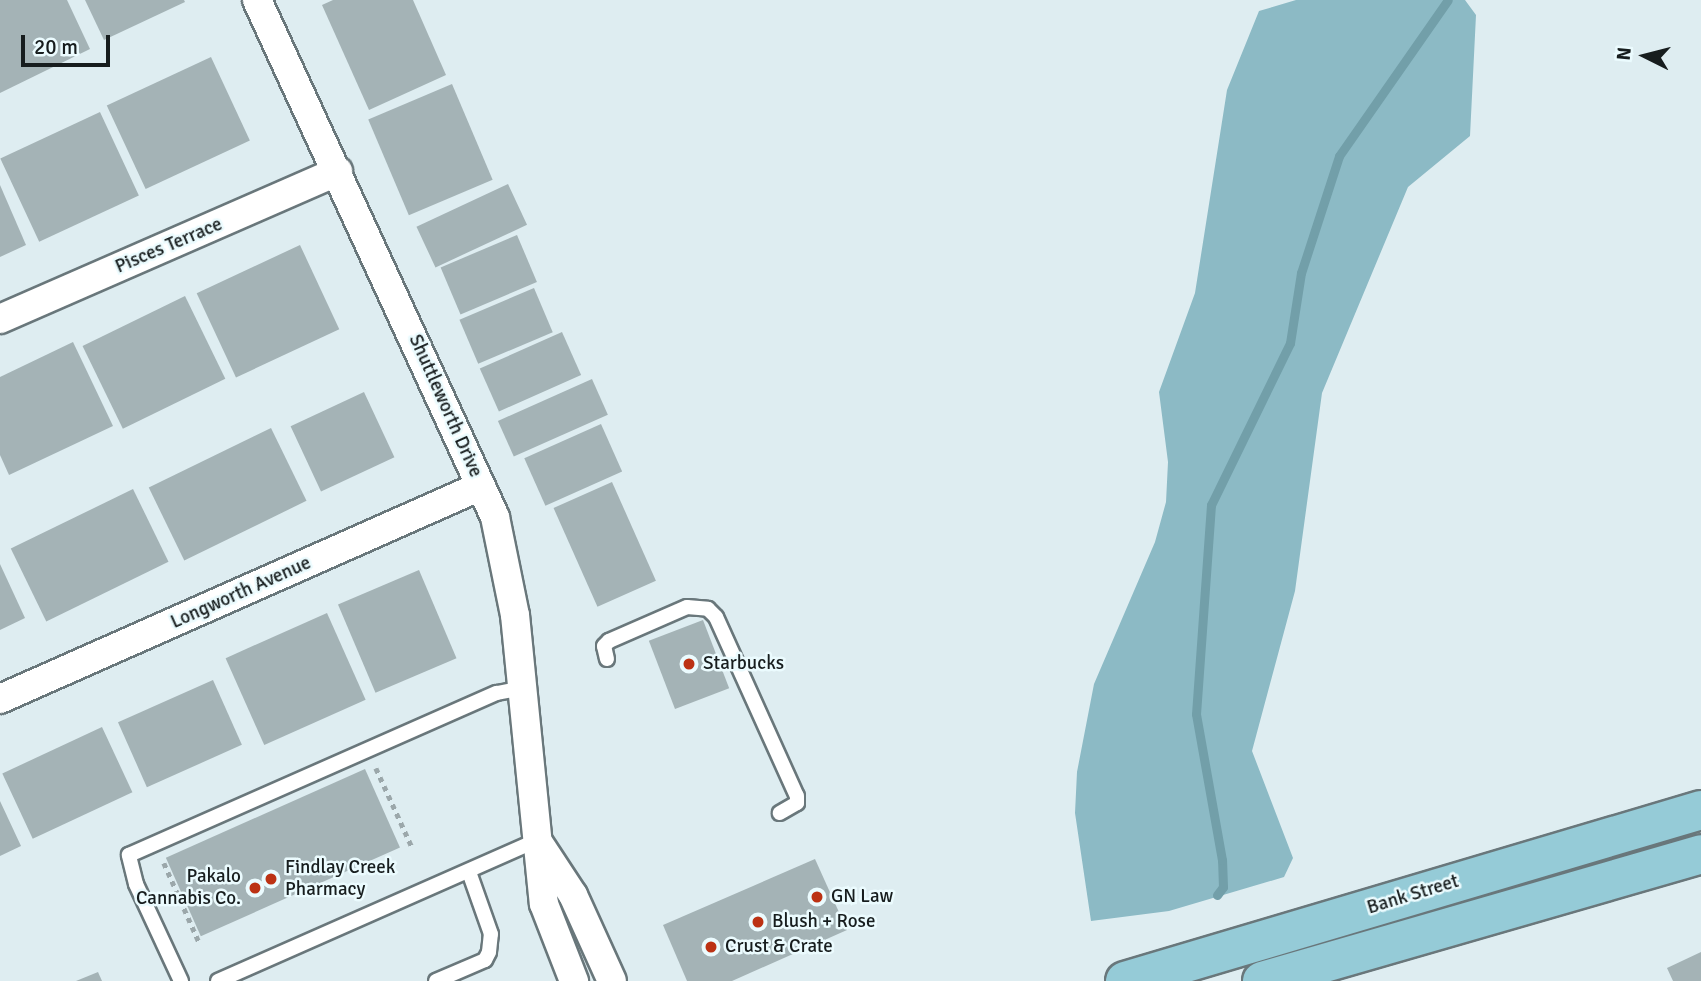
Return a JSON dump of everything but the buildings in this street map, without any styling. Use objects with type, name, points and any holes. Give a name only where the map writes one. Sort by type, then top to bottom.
[{"type":"main road","name":"Bank Street","points":[[1125,981],[1701,810]]},
{"type":"main road","name":"Bank Street","points":[[1262,981],[1701,854]]},
{"type":"street","name":"Shuttleworth Drive","points":[[257,0],[481,486],[509,567],[544,904],[574,981]]},
{"type":"street","name":"Pisces Terrace","points":[[0,319],[338,171]]},
{"type":"street","name":"Longworth Avenue","points":[[0,699],[481,486]]},
{"type":"street","name":"Shuttleworth Drive","points":[[537,840],[573,895],[612,981]]},
{"type":"lane","points":[[607,660],[604,646],[609,641],[687,607],[708,610],[716,617],[797,796],[797,803],[780,813]]},
{"type":"lane","points":[[181,981],[136,884],[129,855],[497,693],[523,688]]},
{"type":"lane","points":[[218,981],[470,872],[537,840]]},
{"type":"lane","points":[[436,981],[485,960],[489,952],[491,934],[470,872]]},
{"type":"path","points":[[372,759],[412,847]]},
{"type":"path","points":[[160,854],[199,942]]},
{"type":"shaded area","points":[[1296,0],[1465,0],[1476,15],[1470,136],[1408,187],[1322,393],[1295,591],[1252,751],[1293,858],[1284,877],[1169,911],[1091,921],[1075,813],[1077,772],[1094,684],[1155,542],[1166,502],[1168,462],[1159,392],[1195,293],[1227,90],[1259,11]]},
{"type":"waterway","points":[[1217,895],[1223,887],[1222,860],[1196,714],[1211,505],[1290,343],[1301,273],[1339,156],[1448,0]]},
{"type":"place","name":"Starbucks","points":[[689,664]]},
{"type":"place","name":"Findlay Creek Pharmacy","points":[[271,879]]},
{"type":"place","name":"Pakalo Cannabis Co.","points":[[255,888]]},
{"type":"place","name":"GN Law","points":[[817,897]]},
{"type":"place","name":"Blush + Rose","points":[[758,922]]},
{"type":"place","name":"Crust & Crate","points":[[711,947]]}]
